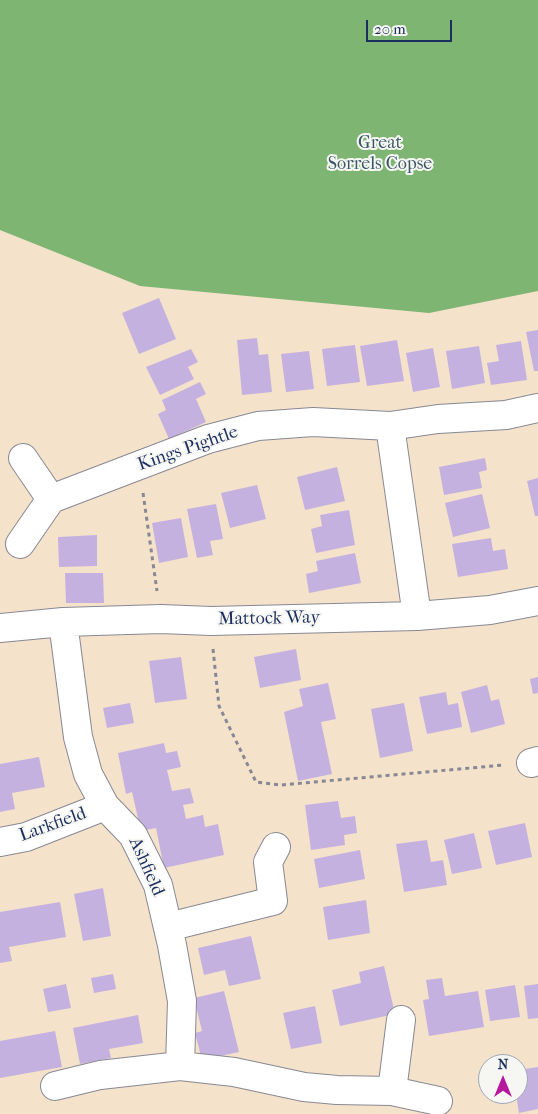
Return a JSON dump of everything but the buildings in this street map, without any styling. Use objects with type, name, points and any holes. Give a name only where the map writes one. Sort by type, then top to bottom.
[{"type":"street","name":"Kings Pightle","points":[[51,499],[208,439],[258,426],[313,422],[390,426],[438,419],[506,415],[538,408]]},
{"type":"street","points":[[390,426],[417,616]]},
{"type":"street","points":[[20,544],[51,499],[23,458]]},
{"type":"street","name":"Mattock Way","points":[[0,628],[63,622],[161,619],[210,621],[417,616],[490,610],[538,601]]},
{"type":"street","name":"Ashfield","points":[[63,622],[78,737],[88,774],[105,806],[134,835],[158,885],[182,1001],[180,1066]]},
{"type":"street","name":"Larkfield","points":[[0,842],[26,837],[105,806]]},
{"type":"street","points":[[168,927],[273,901],[268,862],[276,847]]},
{"type":"street","points":[[392,1091],[401,1020]]},
{"type":"street","points":[[54,1086],[100,1075],[180,1066],[234,1072],[304,1088],[392,1091],[438,1101]]},
{"type":"path","points":[[139,466],[161,619]]},
{"type":"path","points":[[210,621],[219,706],[256,782],[281,785],[535,762]]},
{"type":"green space","name":"Great Sorrels Copse","points":[[0,0],[538,0],[538,291],[429,313],[140,286],[0,230]]}]
